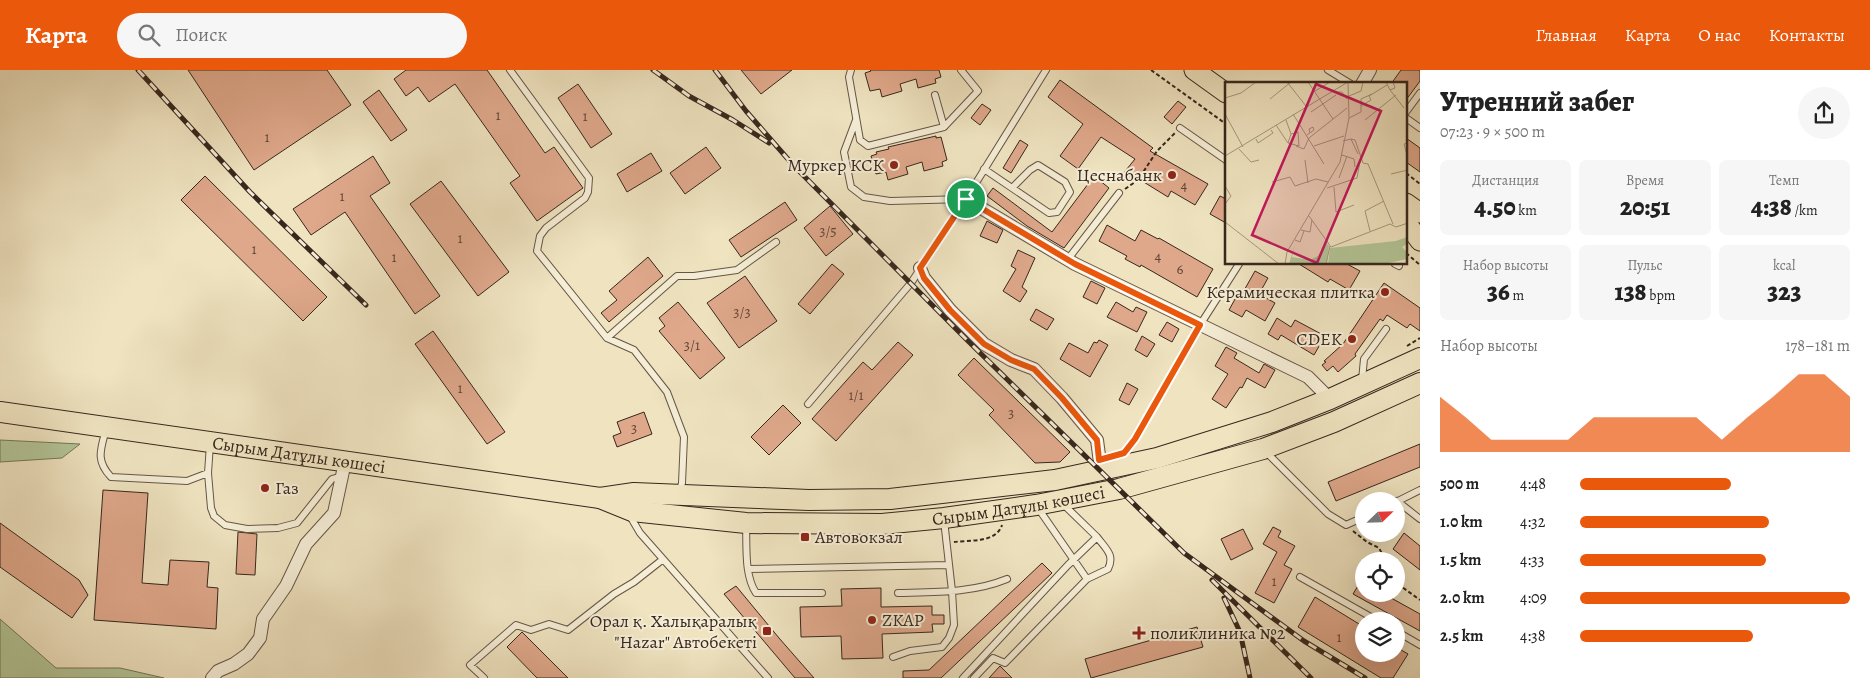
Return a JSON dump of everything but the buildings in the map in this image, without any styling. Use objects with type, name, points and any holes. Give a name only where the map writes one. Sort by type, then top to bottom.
[{"type":"highway","name":"Сырым Датұлы көшесі","points":[[600,498],[632,511],[703,520],[746,523],[882,524],[944,518],[1036,505],[1058,490],[1101,470],[1157,458],[1272,422],[1330,400],[1420,358]]},
{"type":"highway","points":[[1402,366],[1416,385]]},
{"type":"highway","name":"Сырым Датұлы көшесі","points":[[0,412],[210,443],[344,469],[600,498],[634,493],[810,500],[890,499],[1058,490],[1119,489],[1263,449],[1334,422],[1416,385]]},
{"type":"highway","points":[[703,520],[705,495]]},
{"type":"main road","points":[[1194,70],[1225,92]]},
{"type":"main road","points":[[1217,70],[1233,82]]},
{"type":"main road","points":[[1408,203],[1420,207]]},
{"type":"main road","points":[[1408,204],[1420,213]]},
{"type":"main road","points":[[1408,223],[1420,231]]},
{"type":"main road","points":[[1408,225],[1420,241]]},
{"type":"main road","points":[[1402,366],[1420,350]]},
{"type":"street","points":[[1363,82],[1370,70]]},
{"type":"street","points":[[966,199],[1068,259],[1308,378],[1330,400]]},
{"type":"street","points":[[920,268],[924,278],[950,310],[984,344],[1011,360],[1034,369],[1062,398],[1097,440],[1101,470]]},
{"type":"street","points":[[212,678],[218,670],[234,664],[248,654],[260,638],[263,619],[286,586],[306,544],[334,513],[344,469]]},
{"type":"lane","points":[[510,70],[589,178],[588,192],[584,198],[546,228],[540,236],[537,251],[607,338],[634,350],[667,392],[684,437],[682,483],[679,494]]},
{"type":"lane","points":[[851,70],[849,77],[860,140],[868,146],[944,127],[978,91],[961,70]]},
{"type":"lane","points":[[808,404],[902,295],[966,199],[1046,70]]},
{"type":"lane","points":[[1328,70],[1348,82]]},
{"type":"lane","points":[[1408,109],[1420,93]]},
{"type":"lane","points":[[935,94],[944,127]]},
{"type":"lane","points":[[857,119],[844,152],[851,187],[864,197],[890,201],[966,199]]},
{"type":"lane","points":[[1408,119],[1420,128]]},
{"type":"lane","points":[[1180,128],[1225,159]]},
{"type":"lane","points":[[984,169],[1012,188],[1049,213],[1057,212],[1070,192],[1065,182],[1038,165],[1030,170],[1012,188]]},
{"type":"lane","points":[[1068,259],[1119,193]]},
{"type":"lane","points":[[607,338],[677,276],[694,276],[737,270],[776,242]]},
{"type":"lane","points":[[1200,325],[1238,265]]},
{"type":"lane","points":[[1362,384],[1364,359],[1386,329]]},
{"type":"lane","points":[[106,428],[99,457],[111,477],[187,481],[208,473]]},
{"type":"lane","points":[[210,443],[208,473],[211,508],[214,516],[225,525],[247,529],[278,528],[297,523],[332,478],[344,469]]},
{"type":"lane","points":[[1263,449],[1328,514],[1346,525],[1355,521]]},
{"type":"lane","points":[[974,678],[994,658],[1005,663],[1087,578],[1108,569],[1111,556],[1058,490]]},
{"type":"lane","points":[[1405,497],[1420,490]]},
{"type":"lane","points":[[1036,505],[1087,578]]},
{"type":"lane","points":[[1405,508],[1420,519]]},
{"type":"lane","points":[[626,509],[640,534],[768,678]]},
{"type":"lane","points":[[893,657],[910,651],[942,647],[949,638],[954,625],[944,518]]},
{"type":"lane","points":[[746,523],[748,569],[752,588],[756,593],[822,593]]},
{"type":"lane","points":[[963,678],[1073,560],[1097,538]]},
{"type":"lane","points":[[484,678],[470,665],[516,625],[531,630],[549,624],[568,630],[662,560]]},
{"type":"lane","points":[[748,569],[949,565]]},
{"type":"lane","points":[[1300,576],[1362,612]]},
{"type":"lane","points":[[898,593],[983,588],[1007,579]]},
{"type":"lane","points":[[1405,636],[1420,645]]},
{"type":"path","points":[[1151,70],[1225,123]]},
{"type":"path","points":[[1119,193],[1138,180],[1157,151],[1180,128]]},
{"type":"path","points":[[1408,175],[1420,184]]},
{"type":"path","points":[[1408,255],[1420,266]]},
{"type":"path","points":[[1124,453],[1135,439],[1200,325]]},
{"type":"path","points":[[946,542],[996,535],[1000,531],[1002,524],[1001,510]]},
{"type":"path","points":[[1346,525],[1367,542],[1379,548],[1381,552]]},
{"type":"path","points":[[1405,588],[1420,600]]},
{"type":"green space","points":[[0,440],[80,444],[62,458],[0,462]]},
{"type":"green space","points":[[0,619],[56,668],[120,668],[164,678],[0,678]]},
{"type":"railway","points":[[138,70],[250,192],[366,305]]},
{"type":"railway","points":[[653,70],[689,96],[733,120],[769,143]]},
{"type":"railway","points":[[715,70],[746,111],[794,166],[967,340],[1184,553],[1304,641],[1365,678]]},
{"type":"railway","points":[[1212,580],[1311,678]]},
{"type":"railway","points":[[1224,598],[1240,632],[1250,678]]},
{"type":"place","name":"Муркер КСК","points":[[894,165]]},
{"type":"place","name":"Цеснабанк","points":[[1172,175]]},
{"type":"place","name":"Керамическая плитка","points":[[1385,292]]},
{"type":"place","name":"CDEK","points":[[1352,339]]},
{"type":"place","name":"Газ","points":[[265,488]]},
{"type":"place","name":"Автовокзал","points":[[805,537]]},
{"type":"place","name":"ZKAP","points":[[872,620]]},
{"type":"place","name":"Орал қ. Халықаралық \"Hazar\" Автобекеті","points":[[767,631]]},
{"type":"place","name":"поликлиника №2","points":[[1139,633]]},
{"type":"route","points":[[966,199],[1075,264],[1200,325],[1135,439],[1124,453],[1099,460],[1097,440],[1062,398],[1034,369],[1011,360],[984,344],[950,310],[924,278],[920,268],[966,199]]}]
